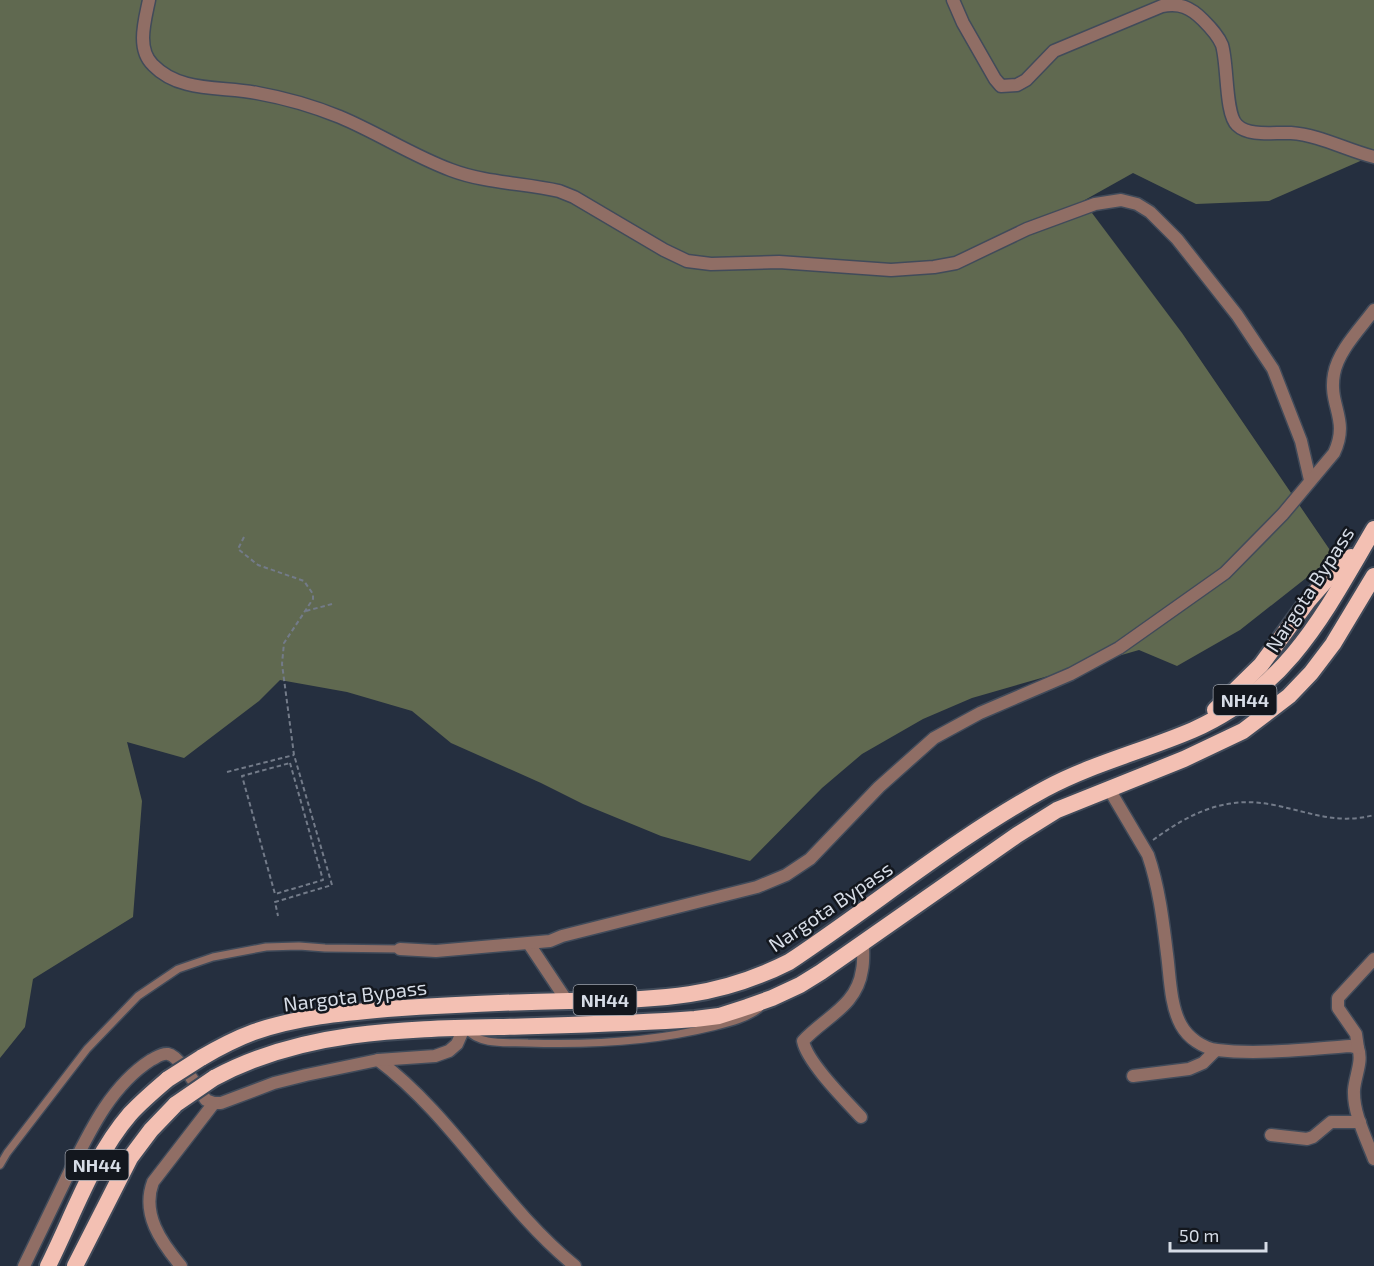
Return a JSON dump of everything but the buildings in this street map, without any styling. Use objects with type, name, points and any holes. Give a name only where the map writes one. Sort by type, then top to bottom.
[{"type":"highway","name":"Nargota Bypass","points":[[48,1266],[92,1174],[130,1115],[168,1079],[225,1044],[254,1032],[308,1018],[422,1007],[671,998],[723,988],[767,973],[814,945],[971,834],[1047,788],[1194,729],[1239,705],[1260,690],[1278,673],[1312,631],[1370,536]]},
{"type":"highway","name":"Nargota Bypass","points":[[75,1266],[130,1158],[151,1130],[176,1104],[213,1078],[269,1053],[329,1038],[465,1028],[695,1019],[719,1016],[772,998],[821,972],[977,862],[1057,810],[1216,745],[1243,731],[1282,702],[1311,673],[1333,644],[1374,576]]},
{"type":"street","points":[[149,0],[143,37],[146,58],[154,67],[171,78],[193,86],[245,90],[290,99],[340,117],[452,171],[559,191],[574,197],[687,261],[711,264],[779,262],[891,270],[934,267],[956,263],[1027,229],[1078,209],[1107,201],[1120,200],[1137,204],[1150,212],[1177,239],[1237,315],[1273,369],[1301,441],[1310,480]]},
{"type":"street","points":[[953,0],[963,23],[995,79],[1001,86],[1007,87],[1026,80],[1054,51],[1162,6],[1180,4],[1199,16],[1221,43],[1225,58],[1230,114],[1237,126],[1251,132],[1316,136],[1374,157]]},
{"type":"street","points":[[400,949],[436,951],[550,941],[562,936],[731,895],[786,875],[817,852],[879,787],[934,738],[980,713],[1071,674],[1119,648],[1216,579],[1283,514],[1334,453],[1341,434],[1341,425],[1333,387],[1334,374],[1339,358],[1374,310]]},
{"type":"street","points":[[1109,789],[1151,864],[1162,916],[1177,1014],[1181,1026],[1188,1034],[1204,1046],[1216,1050],[1282,1051],[1350,1046],[1358,1048]]},
{"type":"street","points":[[861,1117],[816,1065],[804,1048],[803,1041],[847,1005],[856,992],[862,970],[863,942]]},
{"type":"street","points":[[529,944],[567,1001]]},
{"type":"street","points":[[1374,958],[1338,998],[1338,1008],[1356,1034],[1360,1056],[1354,1091],[1360,1122],[1374,1159]]},
{"type":"street","points":[[24,1266],[92,1126],[109,1101],[143,1066],[161,1054],[174,1056],[206,1100],[221,1103],[274,1083],[378,1060],[435,1056],[449,1051],[461,1037],[465,1028]]},
{"type":"street","points":[[1133,1076],[1189,1069],[1203,1063],[1216,1050]]},
{"type":"street","points":[[378,1060],[426,1104],[546,1240],[575,1266]]},
{"type":"street","points":[[181,1266],[159,1236],[149,1211],[149,1191],[153,1182],[214,1103]]},
{"type":"street","points":[[1271,1135],[1306,1139],[1313,1137],[1328,1123],[1360,1122]]},
{"type":"lane","points":[[0,1165],[87,1049],[138,996],[178,969],[213,957],[266,947],[400,949]]},
{"type":"path","points":[[244,537],[238,549],[258,565],[304,581],[313,594],[313,599],[306,611],[284,643],[282,664],[294,755],[332,885],[275,902],[278,916]]},
{"type":"path","points":[[306,611],[332,604]]},
{"type":"path","points":[[227,772],[294,755]]},
{"type":"path","points":[[290,762],[323,880],[275,894],[242,776],[290,762]]},
{"type":"path","points":[[1143,847],[1187,817],[1203,810],[1235,802],[1272,805],[1334,820],[1374,815]]},
{"type":"green space","points":[[0,0],[1374,0],[1374,155],[1269,201],[1196,204],[1133,173],[1083,201],[1182,333],[1334,556],[1240,630],[1177,666],[1139,650],[972,698],[923,719],[862,754],[822,788],[750,861],[661,836],[583,804],[451,743],[412,711],[347,692],[280,680],[259,701],[184,758],[127,742],[142,801],[133,917],[33,979],[25,1027],[0,1058]]}]
